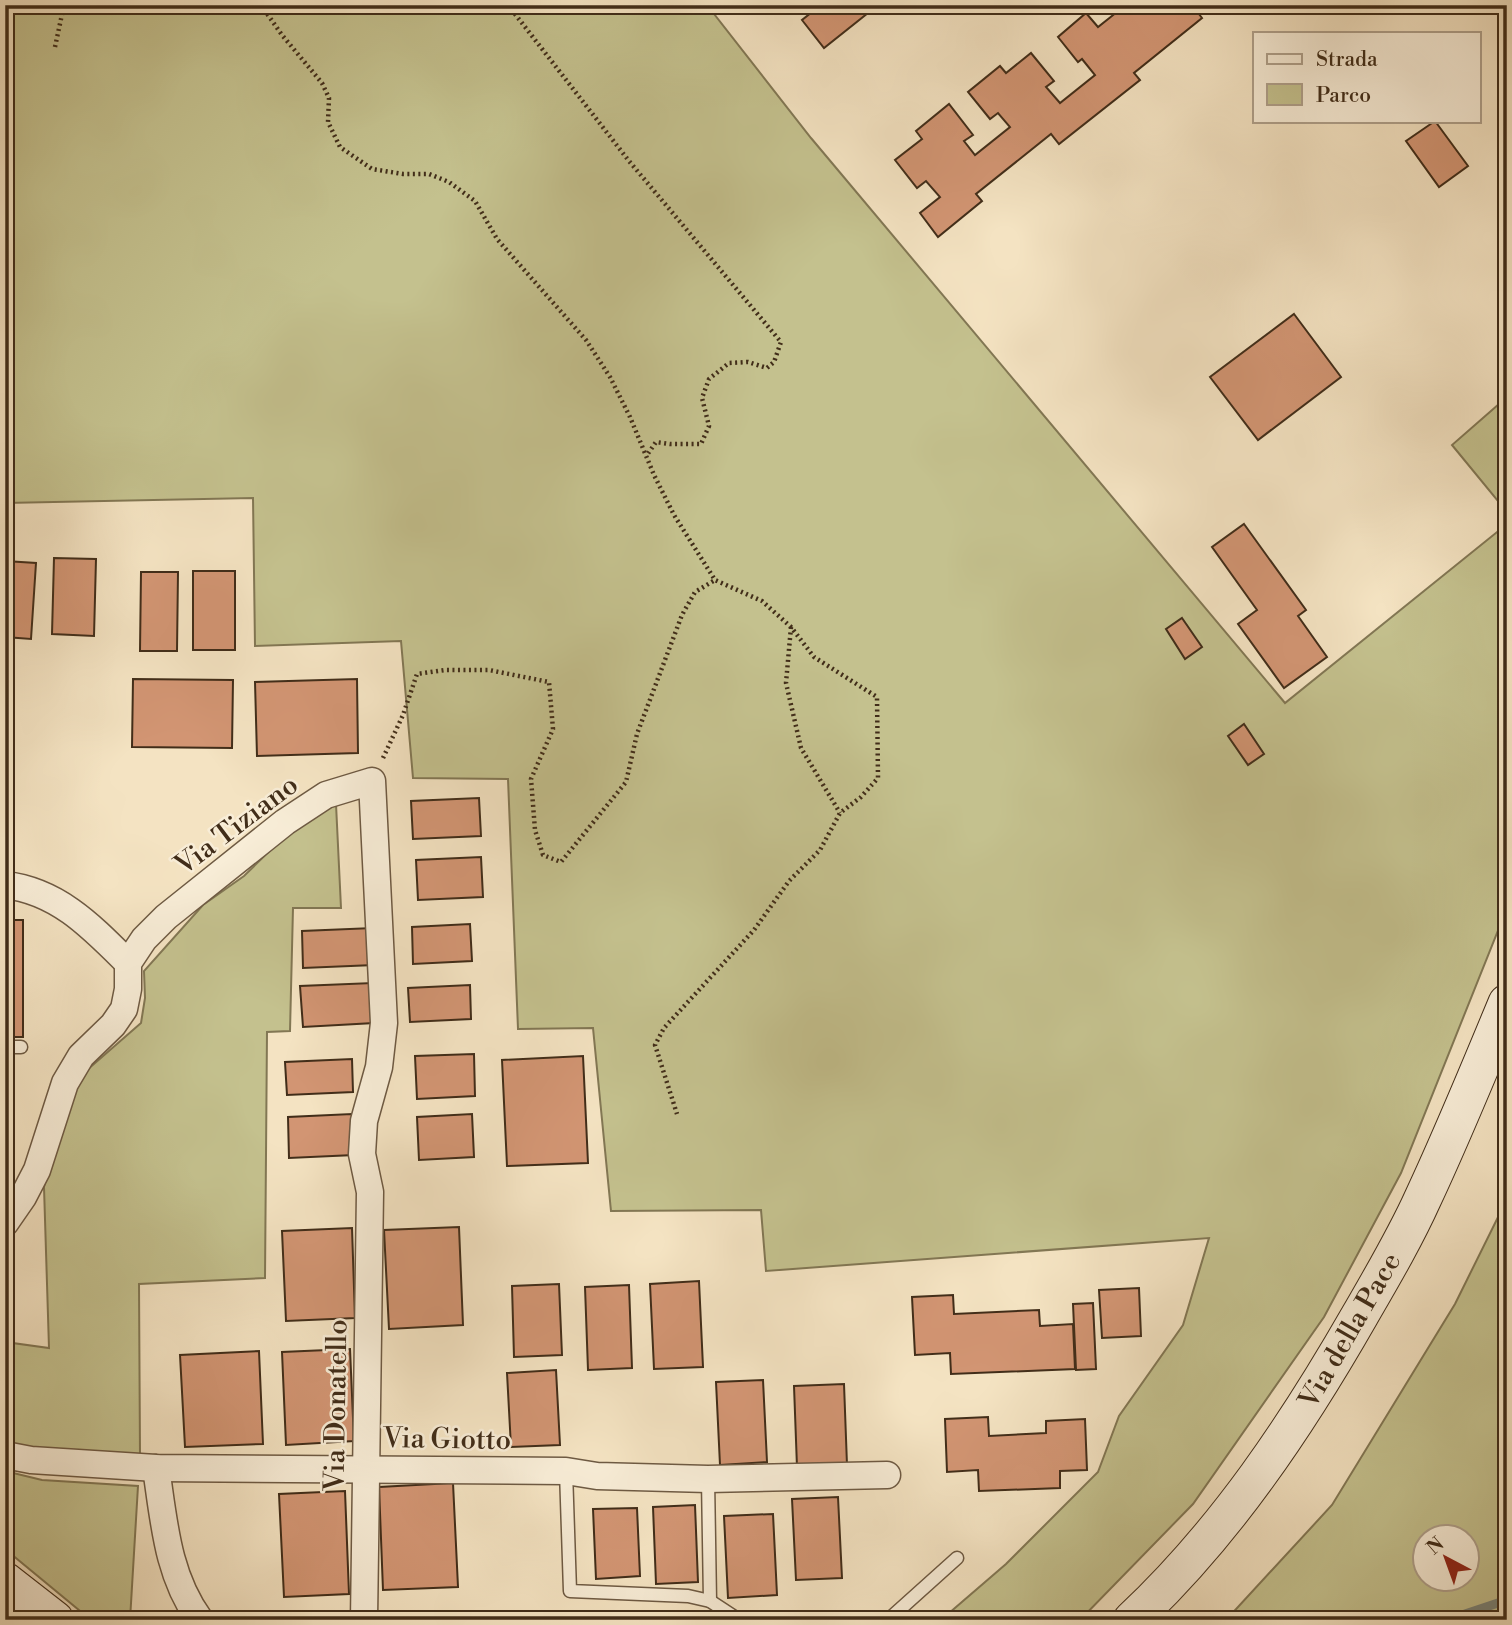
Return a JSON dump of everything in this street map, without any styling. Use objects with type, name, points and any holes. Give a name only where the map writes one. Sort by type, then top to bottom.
[{"type":"street","name":"Via Tiziano","points":[[128,963],[144,939],[166,917],[285,822],[326,795],[372,781]]},
{"type":"street","name":"Via Donatello","points":[[364,1620],[370,1192],[362,1154],[364,1121],[379,1067],[384,1023],[372,781]]},
{"type":"street","points":[[5,885],[25,887],[56,901],[88,924],[128,963],[128,989],[124,1009],[113,1025],[81,1056],[65,1083],[37,1170],[5,1223]]},
{"type":"street","name":"Via della Pace","points":[[1132,1620],[1203,1546],[1311,1399],[1385,1271],[1422,1200],[1507,1003]]},
{"type":"street","name":"Via Giotto","points":[[5,1455],[31,1460],[156,1468],[566,1471],[597,1476],[708,1479],[887,1475]]},
{"type":"street","points":[[156,1468],[175,1576],[200,1620]]},
{"type":"street","points":[[5,1581],[55,1620]]},
{"type":"lane","points":[[5,1047],[21,1048]]},
{"type":"lane","points":[[566,1471],[570,1591],[688,1596],[710,1601],[739,1620]]},
{"type":"lane","points":[[708,1479],[710,1601]]},
{"type":"lane","points":[[888,1620],[957,1558]]},
{"type":"path","points":[[55,47],[64,5]]},
{"type":"path","points":[[261,5],[322,83],[329,99],[328,122],[340,148],[372,169],[403,174],[429,174],[449,182],[475,201],[497,239],[586,340],[610,377],[674,515],[715,580],[762,601],[792,627],[814,657],[877,697],[878,778],[861,797],[840,813],[820,850],[789,881],[754,930],[664,1028],[655,1045],[677,1114]]},
{"type":"path","points":[[508,5],[629,161],[781,342],[774,362],[766,368],[748,362],[729,363],[709,379],[702,398],[709,426],[701,443],[656,442],[646,456]]},
{"type":"path","points":[[372,781],[403,715],[417,674],[445,670],[489,670],[549,682],[553,729],[531,779],[536,830],[543,855],[561,862],[626,782],[637,734],[682,615],[695,592],[715,580]]},
{"type":"path","points":[[792,627],[786,683],[801,748],[840,813]]},
{"type":"path","points":[[1479,1620],[1507,1611]]},
{"type":"green space","points":[[5,5],[707,5],[811,138],[1285,703],[1507,524],[1507,908],[1401,1173],[1324,1317],[1193,1504],[1080,1620],[941,1620],[1006,1564],[1098,1472],[1119,1416],[1183,1325],[1209,1238],[766,1271],[761,1210],[611,1211],[593,1028],[518,1029],[508,779],[413,778],[401,641],[255,646],[253,498],[5,503]]},
{"type":"green space","points":[[1507,397],[1507,512],[1452,445]]},
{"type":"green space","points":[[336,804],[341,908],[293,908],[290,1031],[267,1032],[265,1278],[139,1284],[140,1455],[25,1451],[5,1442],[5,1342],[49,1348],[44,1187],[59,1120],[79,1077],[141,1023],[145,998],[144,971],[203,905],[244,876],[290,831]]},
{"type":"green space","points":[[1507,1199],[1507,1620],[1226,1620],[1332,1505],[1455,1304]]},
{"type":"green space","points":[[5,1471],[42,1480],[138,1486],[130,1620],[91,1620],[5,1549]]},
{"type":"building","points":[[821,5],[878,5],[824,48],[802,20]]},
{"type":"building","points":[[1119,5],[1192,5],[1202,18],[1134,73],[1140,80],[1059,144],[1051,134],[976,194],[982,201],[938,237],[920,213],[940,197],[926,181],[917,188],[895,160],[922,139],[916,131],[949,104],[973,135],[964,141],[975,155],[1010,127],[998,113],[990,119],[968,92],[1000,66],[1006,73],[1031,53],[1054,81],[1046,87],[1060,103],[1095,75],[1082,59],[1078,62],[1058,37],[1086,13],[1098,27],[1122,8]]},
{"type":"building","points":[[1436,122],[1468,166],[1439,187],[1406,141]]},
{"type":"building","points":[[1294,314],[1341,377],[1258,440],[1210,377]]},
{"type":"building","points":[[1244,524],[1306,610],[1298,616],[1327,657],[1284,688],[1238,624],[1257,610],[1212,547]]},
{"type":"building","points":[[54,558],[96,559],[94,636],[52,634]]},
{"type":"building","points":[[5,561],[36,563],[31,639],[5,637]]},
{"type":"building","points":[[193,571],[235,571],[235,650],[193,650]]},
{"type":"building","points":[[141,572],[178,572],[177,651],[140,651]]},
{"type":"building","points":[[1182,618],[1202,647],[1185,659],[1166,629]]},
{"type":"building","points":[[133,679],[233,680],[232,748],[132,747]]},
{"type":"building","points":[[357,679],[358,753],[257,756],[255,682]]},
{"type":"building","points":[[1244,724],[1264,754],[1248,765],[1228,736]]},
{"type":"building","points":[[479,798],[481,836],[413,839],[411,801]]},
{"type":"building","points":[[481,857],[483,897],[418,900],[416,860]]},
{"type":"building","points":[[5,920],[23,920],[23,1037],[5,1037]]},
{"type":"building","points":[[470,924],[472,961],[413,964],[412,927]]},
{"type":"building","points":[[373,928],[374,965],[303,968],[302,931]]},
{"type":"building","points":[[373,983],[374,1023],[303,1027],[300,986]]},
{"type":"building","points":[[470,985],[471,1019],[410,1022],[408,988]]},
{"type":"building","points":[[5,1054],[12,1054],[12,1131],[5,1131]]},
{"type":"building","points":[[474,1054],[475,1096],[417,1099],[415,1056]]},
{"type":"building","points":[[583,1056],[588,1163],[507,1166],[502,1060]]},
{"type":"building","points":[[352,1059],[353,1092],[287,1095],[285,1062]]},
{"type":"building","points":[[352,1114],[354,1155],[289,1158],[288,1117]]},
{"type":"building","points":[[472,1114],[474,1157],[419,1160],[417,1117]]},
{"type":"building","points":[[459,1227],[463,1325],[389,1329],[384,1230]]},
{"type":"building","points":[[352,1228],[355,1318],[286,1321],[282,1231]]},
{"type":"building","points":[[699,1281],[703,1367],[654,1369],[650,1284]]},
{"type":"building","points":[[559,1284],[562,1355],[514,1357],[512,1286]]},
{"type":"building","points":[[629,1285],[632,1368],[588,1370],[585,1287]]},
{"type":"building","points":[[1139,1288],[1141,1336],[1102,1338],[1099,1290]]},
{"type":"building","points":[[953,1295],[954,1314],[1039,1310],[1040,1326],[1073,1324],[1075,1369],[951,1374],[950,1353],[915,1355],[912,1297]]},
{"type":"building","points":[[1093,1303],[1096,1369],[1076,1370],[1073,1304]]},
{"type":"building","points":[[350,1349],[354,1441],[286,1445],[282,1352]]},
{"type":"building","points":[[259,1351],[263,1444],[185,1447],[180,1355]]},
{"type":"building","points":[[556,1370],[560,1445],[511,1447],[507,1373]]},
{"type":"building","points":[[763,1380],[767,1462],[720,1465],[716,1382]]},
{"type":"building","points":[[844,1384],[847,1465],[797,1467],[794,1386]]},
{"type":"building","points":[[988,1417],[989,1436],[1046,1433],[1046,1421],[1085,1419],[1087,1470],[1060,1471],[1060,1488],[979,1491],[978,1470],[947,1472],[945,1419]]},
{"type":"building","points":[[453,1483],[458,1587],[383,1590],[379,1487]]},
{"type":"building","points":[[345,1491],[349,1594],[284,1597],[279,1494]]},
{"type":"building","points":[[838,1497],[842,1578],[796,1580],[792,1499]]},
{"type":"building","points":[[695,1505],[698,1582],[656,1584],[653,1507]]},
{"type":"building","points":[[637,1508],[640,1576],[596,1579],[593,1509]]},
{"type":"building","points":[[773,1514],[777,1595],[728,1598],[724,1516]]},
{"type":"building","points":[[558,1612],[558,1620],[453,1620],[453,1614]]},
{"type":"waterway","points":[[1447,1620],[1507,1600]]}]
